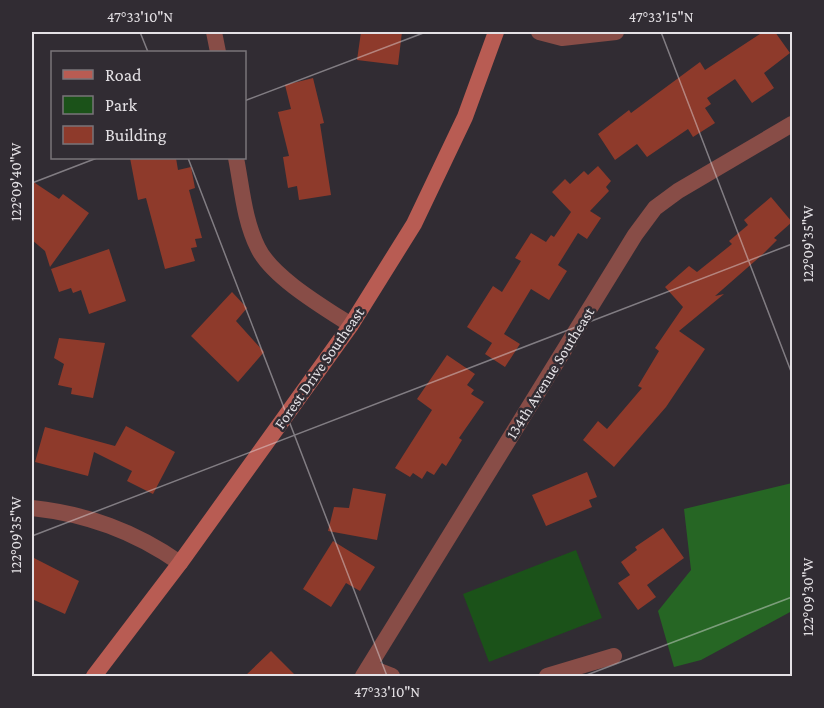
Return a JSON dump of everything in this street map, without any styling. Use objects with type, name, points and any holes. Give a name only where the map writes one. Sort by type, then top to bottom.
[{"type":"main road","name":"Forest Drive Southeast","points":[[94,676],[180,563],[351,325],[414,224],[465,117],[496,32]]},
{"type":"street","points":[[214,32],[218,51]]},
{"type":"street","points":[[539,32],[562,38],[616,32]]},
{"type":"street","name":"134th Avenue Southeast","points":[[366,672],[635,235],[655,208],[678,191],[792,124]]},
{"type":"street","points":[[236,159],[248,224],[259,250],[274,270],[351,325]]},
{"type":"street","points":[[32,508],[61,511],[132,533],[180,563]]},
{"type":"street","points":[[548,676],[614,656]]},
{"type":"street","points":[[366,672],[392,676]]},
{"type":"green space","points":[[792,483],[792,611],[701,660],[674,667],[658,611],[691,570],[684,509]]},
{"type":"green space","points":[[576,550],[602,618],[489,662],[463,594]]},
{"type":"building","points":[[361,32],[402,32],[398,65],[357,60]]},
{"type":"building","points":[[763,32],[775,32],[790,53],[764,73],[774,88],[752,103],[735,79],[707,98],[711,104],[705,108],[715,123],[693,137],[688,129],[647,157],[637,144],[615,160],[598,134],[629,110],[631,113],[700,62],[705,70]]},
{"type":"building","points":[[313,78],[324,123],[320,124],[331,195],[299,200],[297,186],[288,188],[283,157],[289,156],[278,112],[291,109],[285,85]]},
{"type":"building","points":[[130,159],[176,159],[178,170],[191,167],[195,188],[189,190],[202,238],[195,239],[197,247],[191,248],[195,261],[165,269],[146,198],[138,200]]},
{"type":"building","points":[[598,166],[611,181],[606,187],[609,191],[590,211],[601,218],[587,239],[578,233],[558,265],[567,271],[549,300],[531,289],[504,334],[520,344],[505,367],[485,354],[492,343],[467,327],[493,286],[502,292],[521,261],[515,258],[531,233],[546,242],[551,235],[554,237],[571,212],[552,192],[565,179],[570,184],[584,171],[588,175]]},
{"type":"building","points":[[32,181],[59,199],[63,194],[89,213],[50,267],[45,251],[32,240]]},
{"type":"building","points":[[771,197],[792,222],[774,238],[777,240],[763,254],[715,296],[724,294],[679,331],[705,349],[666,407],[614,467],[583,440],[598,421],[607,429],[642,388],[638,386],[659,351],[655,348],[683,307],[665,287],[689,266],[697,272],[732,244],[729,241],[748,225],[744,220]]},
{"type":"building","points":[[109,249],[126,301],[89,314],[81,290],[73,293],[71,288],[59,292],[51,269]]},
{"type":"building","points":[[232,292],[247,308],[236,321],[264,352],[238,382],[191,336]]},
{"type":"building","points":[[59,338],[105,343],[93,398],[71,394],[72,388],[58,385],[64,364],[54,358]]},
{"type":"building","points":[[447,355],[475,374],[467,385],[474,390],[471,394],[484,402],[459,438],[462,440],[446,466],[442,463],[434,475],[427,471],[422,479],[413,473],[410,477],[395,468],[432,410],[417,399]]},
{"type":"building","points":[[126,426],[175,452],[153,494],[127,481],[132,471],[94,452],[88,476],[35,462],[45,427],[115,446]]},
{"type":"building","points":[[587,472],[597,497],[589,500],[592,507],[546,526],[532,495]]},
{"type":"building","points":[[353,488],[386,494],[377,540],[328,531],[334,507],[349,508]]},
{"type":"building","points":[[663,528],[684,558],[647,585],[656,597],[638,610],[618,583],[630,575],[621,562],[637,550],[635,547]]},
{"type":"building","points":[[333,541],[375,567],[360,591],[346,583],[331,607],[303,589]]},
{"type":"building","points":[[32,557],[79,581],[65,614],[32,599]]},
{"type":"building","points":[[271,651],[296,676],[245,676]]}]
